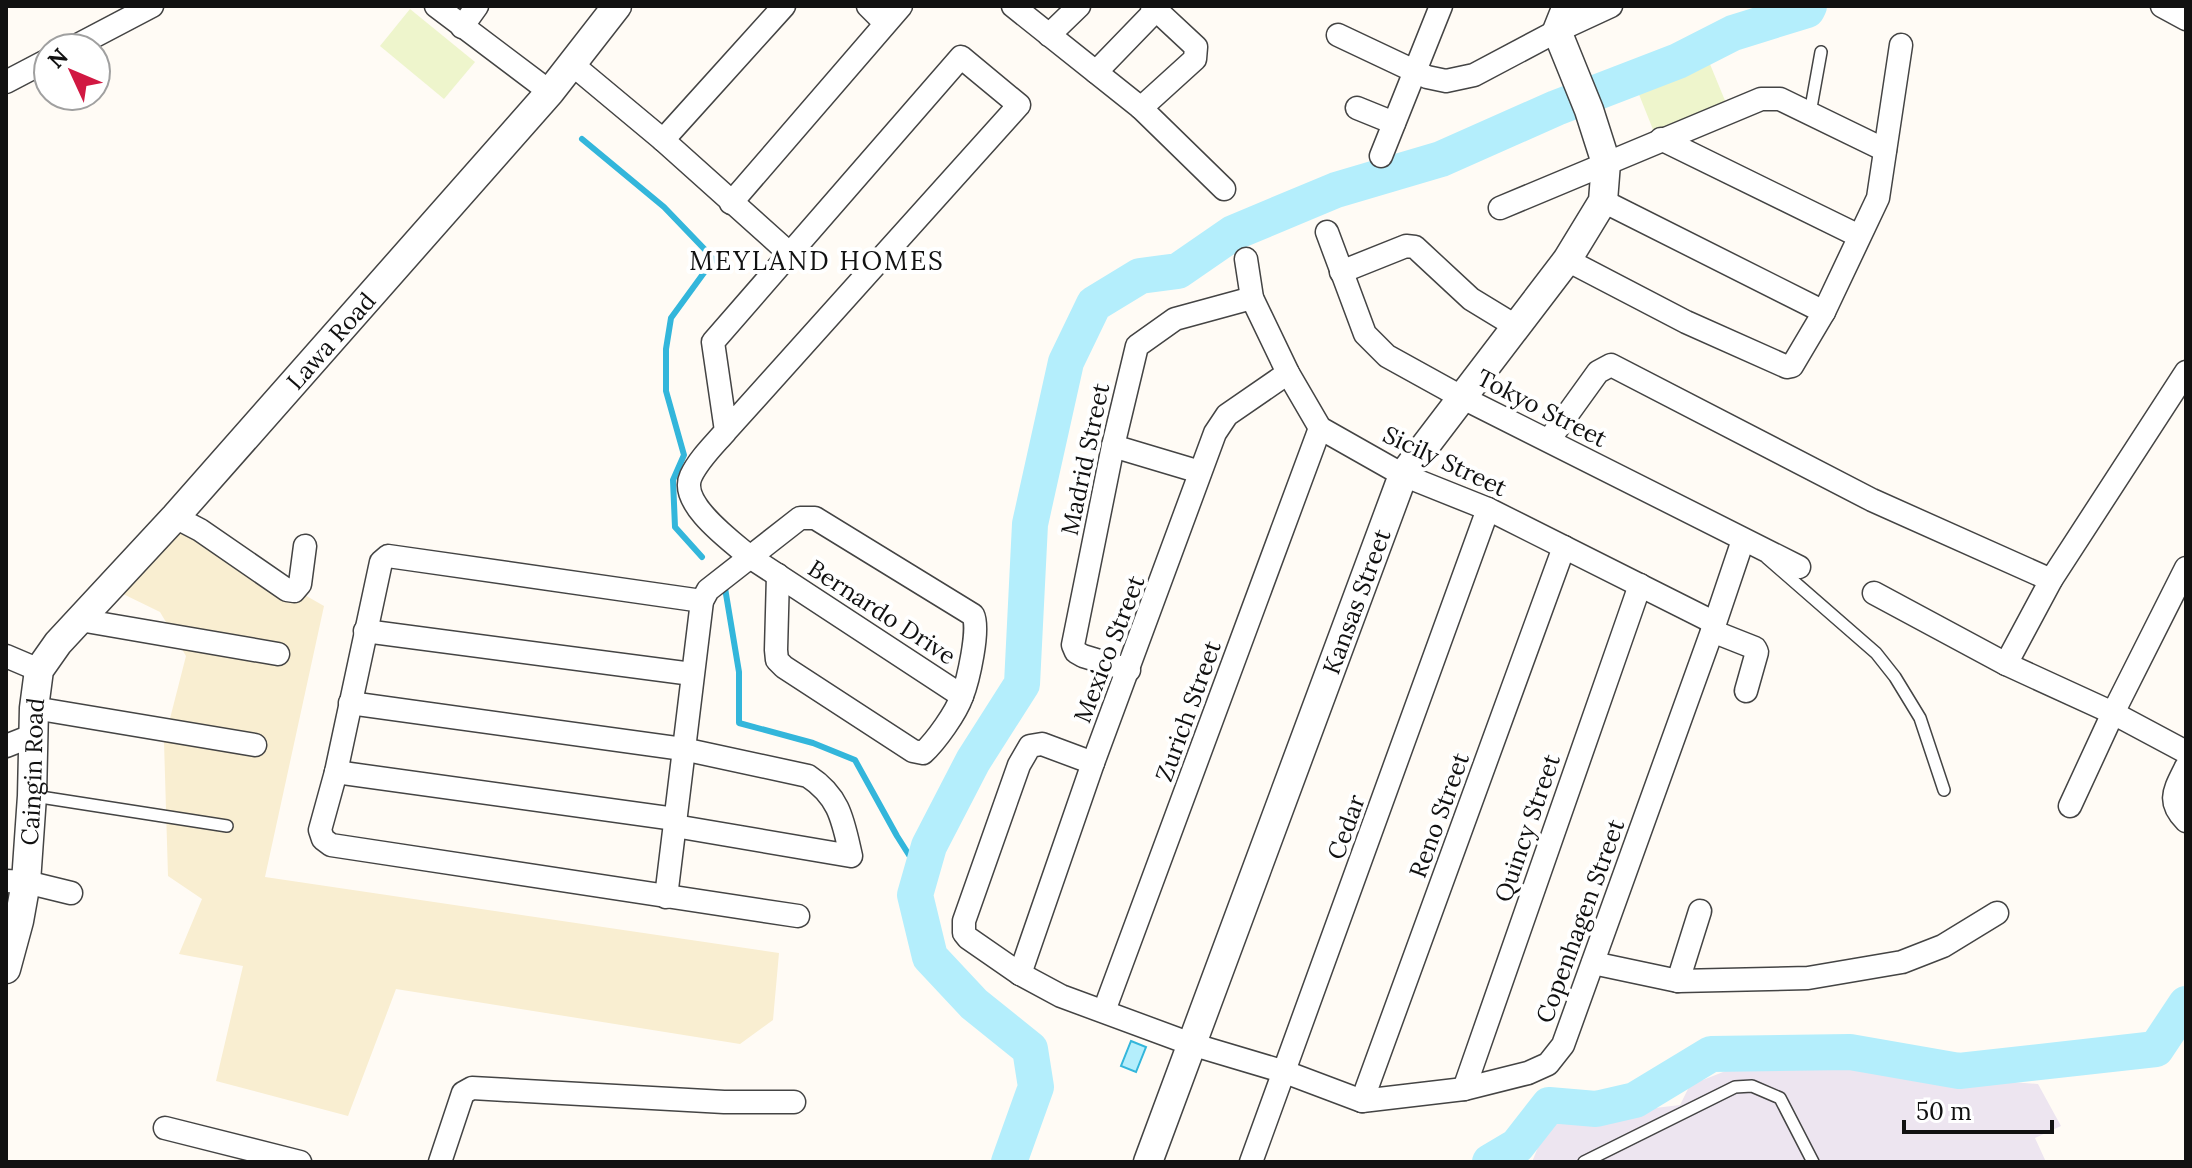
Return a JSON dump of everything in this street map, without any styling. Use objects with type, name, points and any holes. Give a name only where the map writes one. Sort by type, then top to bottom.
[{"type":"street","points":[[102,32],[152,6]]},
{"type":"street","points":[[436,6],[550,92]]},
{"type":"street","points":[[462,27],[477,6]]},
{"type":"street","name":"Lawa Road","points":[[39,670],[58,643],[175,517],[550,92],[617,6]]},
{"type":"street","points":[[663,140],[784,6]]},
{"type":"street","points":[[868,6],[885,23]]},
{"type":"street","points":[[731,203],[901,6]]},
{"type":"street","points":[[1013,6],[1141,108],[1224,189]]},
{"type":"street","points":[[1049,35],[1079,6]]},
{"type":"street","points":[[1338,35],[1427,77],[1446,81],[1474,75],[1562,18],[1611,6]]},
{"type":"street","points":[[2162,6],[2186,19]]},
{"type":"street","points":[[1096,72],[1154,8],[1196,47],[1197,53],[1195,59],[1141,108]]},
{"type":"street","points":[[1381,156],[1434,8]]},
{"type":"street","name":"Kansas Street","points":[[1148,1162],[1403,475],[1567,260],[1603,201],[1606,163],[1578,82],[1562,18]]},
{"type":"street","points":[[1567,260],[1686,322],[1787,367],[1792,366],[1824,312],[1878,198],[1901,45]]},
{"type":"street","name":"Bernardo Drive","points":[[778,575],[777,660],[913,751],[923,753],[932,746],[962,696],[778,575],[750,557],[690,499],[688,486],[691,475],[726,431],[1019,105],[961,57],[789,253]]},
{"type":"street","points":[[573,65],[663,140],[789,253],[713,342],[726,431]]},
{"type":"street","points":[[6,82],[32,68]]},
{"type":"street","points":[[1500,208],[1761,99],[1780,99],[1885,150]]},
{"type":"street","points":[[1357,108],[1394,123]]},
{"type":"street","points":[[1661,139],[1859,236]]},
{"type":"street","points":[[1603,201],[1824,312]]},
{"type":"street","name":"Tokyo Street","points":[[1327,232],[1365,334],[1387,356],[1463,398],[1799,567]]},
{"type":"street","points":[[1341,272],[1406,246],[1415,247],[1471,299],[1517,327]]},
{"type":"street","points":[[1246,259],[1252,298],[1288,373],[1320,428]]},
{"type":"street","name":"Madrid Street","points":[[1129,670],[1083,656],[1076,652],[1073,645],[1113,446],[1137,346],[1175,319],[1252,298]]},
{"type":"street","points":[[1549,440],[1598,372],[1611,365],[1872,500],[2051,580]]},
{"type":"street","points":[[2006,664],[2051,580],[2186,372]]},
{"type":"street","name":"Mexico Street","points":[[1020,974],[1093,763],[1215,433],[1227,415],[1288,373]]},
{"type":"street","name":"Sicily Street","points":[[1320,428],[1403,475],[1488,509],[1640,585],[1755,648],[1757,652],[1746,691]]},
{"type":"street","name":"Zurich Street","points":[[1104,1011],[1320,428]]},
{"type":"street","points":[[1113,446],[1200,472]]},
{"type":"street","name":"Cedar","points":[[1251,1162],[1488,509]]},
{"type":"street","points":[[175,517],[200,530],[287,590],[294,591],[300,584],[305,546]]},
{"type":"street","points":[[666,897],[702,601],[708,590],[800,518],[815,518],[973,615],[976,630],[962,696]]},
{"type":"street","name":"Copenhagen Street","points":[[1093,763],[1042,744],[1030,746],[1019,765],[964,921],[964,933],[968,938],[1052,992],[1191,1044],[1285,1072],[1362,1101],[1464,1089],[1528,1073],[1548,1064],[1563,1045],[1714,627],[1751,544]]},
{"type":"street","name":"Reno Street","points":[[1362,1101],[1564,547]]},
{"type":"street","points":[[702,601],[388,556],[381,562],[336,772],[320,830],[323,839],[331,845],[798,916]]},
{"type":"street","points":[[2070,806],[2186,568]]},
{"type":"street","name":"Quincy Street","points":[[1464,1089],[1640,585]]},
{"type":"street","points":[[1874,593],[2006,664],[2113,713],[2186,752]]},
{"type":"street","points":[[80,620],[278,654]]},
{"type":"street","points":[[365,631],[692,674]]},
{"type":"street","points":[[6,656],[39,670]]},
{"type":"street","name":"Caingin Road","points":[[6,969],[16,881],[32,796],[39,670]]},
{"type":"street","points":[[336,772],[675,823],[851,856],[837,804],[825,787],[808,776],[683,749],[350,703]]},
{"type":"street","points":[[6,746],[34,721],[255,745]]},
{"type":"street","points":[[2186,767],[2173,795],[2175,810],[2186,821]]},
{"type":"street","points":[[16,881],[71,893]]},
{"type":"street","points":[[1678,981],[1700,911]]},
{"type":"street","points":[[1593,963],[1678,981],[1808,978],[1902,962],[1943,946],[1997,913]]},
{"type":"street","points":[[440,1162],[463,1093],[472,1088],[724,1102],[794,1102]]},
{"type":"street","points":[[165,1128],[242,1154],[300,1162]]},
{"type":"lane","points":[[1810,113],[1821,52]]},
{"type":"lane","points":[[1751,544],[1876,653],[1895,677],[1920,718],[1944,790]]},
{"type":"lane","points":[[32,796],[227,826]]},
{"type":"lane","points":[[1584,1162],[1735,1087],[1752,1086],[1780,1098],[1813,1162]]},
{"type":"shaded area","points":[[179,523],[324,606],[265,877],[779,953],[773,1020],[740,1044],[396,989],[348,1116],[216,1081],[243,966],[179,954],[202,899],[168,876],[164,742],[186,656],[160,612],[119,592]]},
{"type":"shaded area","points":[[1741,1065],[1788,1065],[2038,1084],[2061,1126],[2035,1138],[2046,1162],[1532,1162],[1551,1126],[1564,1119],[1680,1105],[1690,1085]]},
{"type":"green space","points":[[410,9],[475,62],[444,99],[380,46]]},
{"type":"green space","points":[[1707,57],[1726,103],[1654,132],[1636,87]]},
{"type":"water","points":[[1131,1041],[1146,1047],[1136,1072],[1121,1066]]},
{"type":"waterway","points":[[1009,1162],[1036,1087],[1030,1049],[974,1004],[930,957],[915,895],[929,846],[973,761],[1022,684],[1030,524],[1066,362],[1094,304],[1140,276],[1178,271],[1233,233],[1336,190],[1441,159],[1556,108],[1678,61],[1733,33],[1807,10],[1809,6]]},
{"type":"waterway","points":[[582,139],[664,207],[714,259],[671,318],[666,349],[666,391],[684,455],[673,480],[675,527],[702,557]]},
{"type":"waterway","points":[[725,588],[739,672],[739,723],[813,743],[855,760],[921,874]]},
{"type":"waterway","points":[[1490,1162],[1517,1146],[1549,1105],[1596,1109],[1635,1100],[1711,1054],[1850,1052],[1959,1071],[2156,1049],[2186,1004]]},
{"type":"district","name":"MEYLAND HOMES","points":[[817,260]]}]
